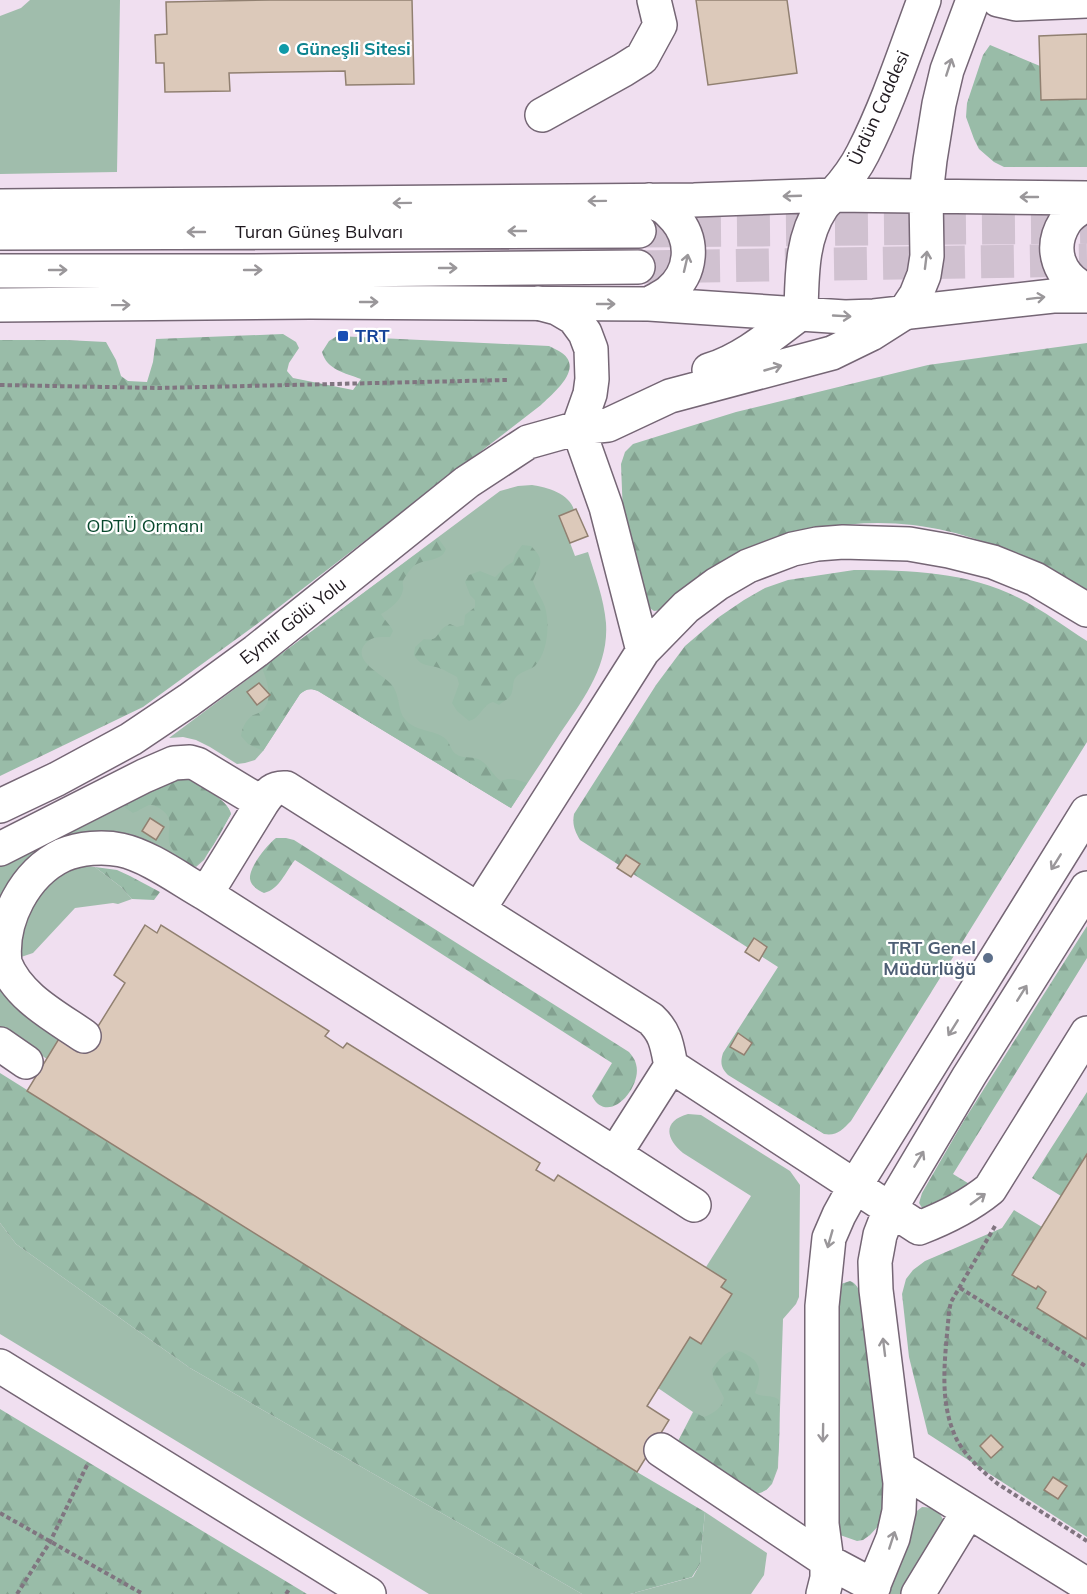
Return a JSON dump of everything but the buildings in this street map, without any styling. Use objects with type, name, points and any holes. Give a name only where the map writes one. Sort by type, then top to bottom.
[{"type":"main road","points":[[542,115],[624,70],[642,57],[660,25],[654,0]]},
{"type":"main road","name":"Ürdün Caddesi","points":[[801,313],[802,275],[807,241],[815,219],[862,155],[882,111],[924,0]]},
{"type":"main road","points":[[578,428],[608,425],[670,396],[832,352],[871,334],[904,313],[916,295],[924,275],[927,256],[926,195],[939,104],[947,70],[973,0]]},
{"type":"main road","points":[[1010,1],[1087,1]]},
{"type":"main road","points":[[0,206],[644,215],[834,195],[1087,198]]},
{"type":"main road","points":[[1087,204],[1065,221],[1057,240],[1062,268],[1069,279],[1087,290]]},
{"type":"main road","points":[[644,215],[666,209],[678,222],[687,237],[688,250],[688,261],[682,278],[669,292],[649,304]]},
{"type":"main road","name":"Turan Güneş Bulvarı","points":[[0,233],[644,215]]},
{"type":"main road","name":"Turan Güneş Bulvarı","points":[[0,271],[638,267]]},
{"type":"main road","points":[[0,305],[310,302],[649,304],[845,317],[904,313],[1053,296],[1087,296]]},
{"type":"main road","points":[[538,303],[557,308],[574,318],[585,333],[591,349],[590,394],[578,428],[606,507],[643,651]]},
{"type":"main road","points":[[578,428],[605,405],[626,393],[713,369],[735,360],[801,313]]},
{"type":"main road","name":"Eymir Gölü Yolu","points":[[0,806],[57,779],[131,739],[189,700],[256,651],[468,482],[528,442],[578,428]]},
{"type":"main road","points":[[479,909],[643,651],[686,607],[717,584],[748,566],[793,549],[817,544],[843,542],[909,544],[993,562],[1035,579],[1087,610]]},
{"type":"main road","points":[[0,849],[174,763],[190,762],[204,767],[262,803]]},
{"type":"main road","points":[[206,894],[269,793],[274,789],[286,788],[651,1019],[664,1035],[671,1066],[919,1228],[975,1202],[990,1189],[1087,1033]]},
{"type":"main road","points":[[823,1594],[827,1578],[827,1561],[822,1524],[822,1306],[830,1238],[838,1215],[855,1186],[1087,812]]},
{"type":"main road","points":[[84,1036],[45,1010],[15,982],[5,963],[0,946],[9,908],[18,892],[32,876],[47,864],[64,855],[104,847],[140,855],[206,894],[694,1205]]},
{"type":"main road","points":[[661,1450],[872,1590],[893,1538],[899,1511],[900,1483],[876,1290],[875,1262],[880,1235],[890,1209],[969,1076],[1087,888]]},
{"type":"main road","points":[[615,1154],[671,1066]]},
{"type":"main road","points":[[0,1366],[369,1594]]},
{"type":"main road","points":[[899,1468],[1087,1585]]},
{"type":"main road","points":[[918,1594],[969,1512]]},
{"type":"path","points":[[0,385],[159,388],[507,380]]},
{"type":"path","points":[[997,1223],[951,1302],[944,1381],[947,1411],[957,1440],[985,1473],[998,1484],[1087,1541]]},
{"type":"path","points":[[960,1288],[1087,1367]]},
{"type":"path","points":[[17,1594],[50,1542],[88,1463]]},
{"type":"path","points":[[0,1513],[143,1594]]},
{"type":"path","points":[[286,1594],[290,1588]]},
{"type":"green space","points":[[30,0],[120,0],[117,172],[0,174],[0,16],[21,8]]},
{"type":"green space","points":[[990,45],[1040,66],[1041,100],[1087,99],[1087,167],[1004,167],[979,149],[966,117],[967,103],[983,55]]},
{"type":"green space","name":"ODTÜ Ormanı","points":[[283,334],[296,342],[299,348],[289,363],[287,371],[293,378],[353,390],[361,379],[332,367],[322,352],[329,341],[337,336],[549,346],[562,353],[568,359],[570,366],[559,387],[541,405],[257,624],[143,707],[0,776],[0,340],[106,342],[116,360],[121,376],[128,381],[147,382],[156,339]]},
{"type":"green space","points":[[1087,343],[1087,592],[1023,558],[968,537],[920,526],[871,523],[822,529],[662,610],[654,611],[648,607],[624,541],[621,464],[625,452],[633,444],[736,412],[928,365]]},
{"type":"green space","points":[[532,485],[557,492],[572,504],[574,510],[560,516],[575,556],[588,552],[603,605],[606,639],[599,669],[585,696],[511,808],[318,691],[306,690],[300,694],[255,760],[237,764],[196,740],[183,737],[169,738],[500,491]]},
{"type":"green space","points":[[438,538],[446,549],[443,554],[415,565],[403,581],[402,594],[398,601],[381,614],[393,631],[390,637],[367,641],[362,650],[362,656],[370,667],[392,685],[401,712],[409,723],[446,739],[458,756],[482,761],[501,781],[511,779],[527,783],[511,808],[315,690],[304,691],[300,694],[263,751],[248,744],[241,736],[243,727],[253,715],[262,711],[269,696],[262,668]]},
{"type":"green space","points":[[522,545],[531,546],[540,559],[533,581],[547,614],[543,653],[535,666],[516,677],[509,698],[499,705],[493,702],[489,704],[469,721],[457,711],[452,703],[459,684],[457,677],[419,662],[414,655],[415,647],[424,639],[435,638],[449,624],[457,627],[464,625],[465,615],[475,607],[475,600],[470,595],[465,582],[469,575],[480,571],[495,577],[513,562]]},
{"type":"green space","points":[[854,570],[940,574],[981,583],[1021,599],[1087,641],[1087,742],[851,1121],[839,1132],[824,1134],[728,1075],[722,1065],[723,1053],[778,967],[580,840],[574,828],[573,818],[656,685],[685,646],[719,617],[765,588],[788,580]]},
{"type":"green space","points":[[184,777],[219,798],[229,808],[231,814],[204,860],[196,867],[121,839],[0,902],[0,862],[167,778]]},
{"type":"green space","points":[[184,777],[219,798],[229,808],[231,814],[208,853],[190,869],[172,863],[176,854],[169,844],[170,823],[164,812],[150,805],[133,813],[120,802],[167,778]]},
{"type":"green space","points":[[276,838],[294,840],[629,1052],[636,1062],[637,1073],[629,1092],[615,1106],[607,1107],[599,1104],[592,1096],[612,1063],[295,860],[274,888],[264,893],[257,889],[252,884],[250,874],[255,863]]},
{"type":"green space","points":[[78,865],[95,867],[121,887],[132,899],[118,904],[75,908],[33,953],[18,958],[13,928],[44,878]]},
{"type":"green space","points":[[95,867],[117,870],[160,892],[154,900],[132,899],[121,887]]},
{"type":"green space","points":[[1087,926],[1087,958],[953,1174],[976,1188],[924,1211],[919,1203],[922,1193],[963,1122]]},
{"type":"green space","points":[[0,983],[22,1013],[60,1037],[47,1059],[0,1028]]},
{"type":"green space","points":[[0,1073],[637,1472],[705,1512],[700,1564],[692,1577],[630,1594],[582,1594],[190,1368],[16,1244],[0,1223]]},
{"type":"green space","points":[[1087,1092],[1087,1154],[1061,1196],[1032,1178]]},
{"type":"green space","points":[[688,1114],[701,1115],[790,1171],[800,1185],[799,1297],[783,1319],[778,1468],[772,1484],[766,1490],[675,1447],[693,1412],[658,1388],[690,1337],[702,1343],[732,1294],[721,1287],[725,1280],[706,1267],[751,1196],[683,1153],[673,1142],[669,1130],[671,1125],[680,1117]]},
{"type":"green space","points":[[1014,1210],[1042,1227],[1012,1275],[1035,1289],[1038,1286],[1046,1292],[1037,1308],[1087,1339],[1087,1537],[928,1434],[909,1357],[902,1294],[906,1279],[925,1261],[1002,1228]]},
{"type":"green space","points":[[0,1223],[16,1244],[190,1368],[582,1594],[429,1594],[0,1334]]},
{"type":"green space","points":[[850,1281],[855,1284],[861,1294],[886,1474],[881,1523],[870,1535],[857,1541],[840,1535],[834,1528],[838,1285]]},
{"type":"green space","points":[[736,1350],[750,1357],[758,1366],[759,1377],[755,1393],[779,1400],[779,1448],[775,1473],[766,1490],[753,1495],[675,1447],[694,1412],[704,1417],[721,1405],[724,1398],[713,1377],[712,1369],[725,1355]]},
{"type":"green space","points":[[0,1409],[307,1594],[0,1594]]},
{"type":"green space","points":[[922,1507],[936,1510],[944,1522],[903,1594],[887,1594],[900,1565],[913,1514]]},
{"type":"green space","points":[[705,1512],[767,1553],[764,1575],[751,1594],[630,1594],[693,1577],[700,1564]]},
{"type":"tunnel","points":[[639,231],[1087,227]]},
{"type":"tunnel","points":[[638,267],[1087,260]]},
{"type":"place","name":"Güneşli Sitesi","points":[[284,49]]},
{"type":"place","name":"TRT","points":[[343,336]]},
{"type":"place","name":"TRT Genel Müdürlüğü","points":[[988,958]]}]
